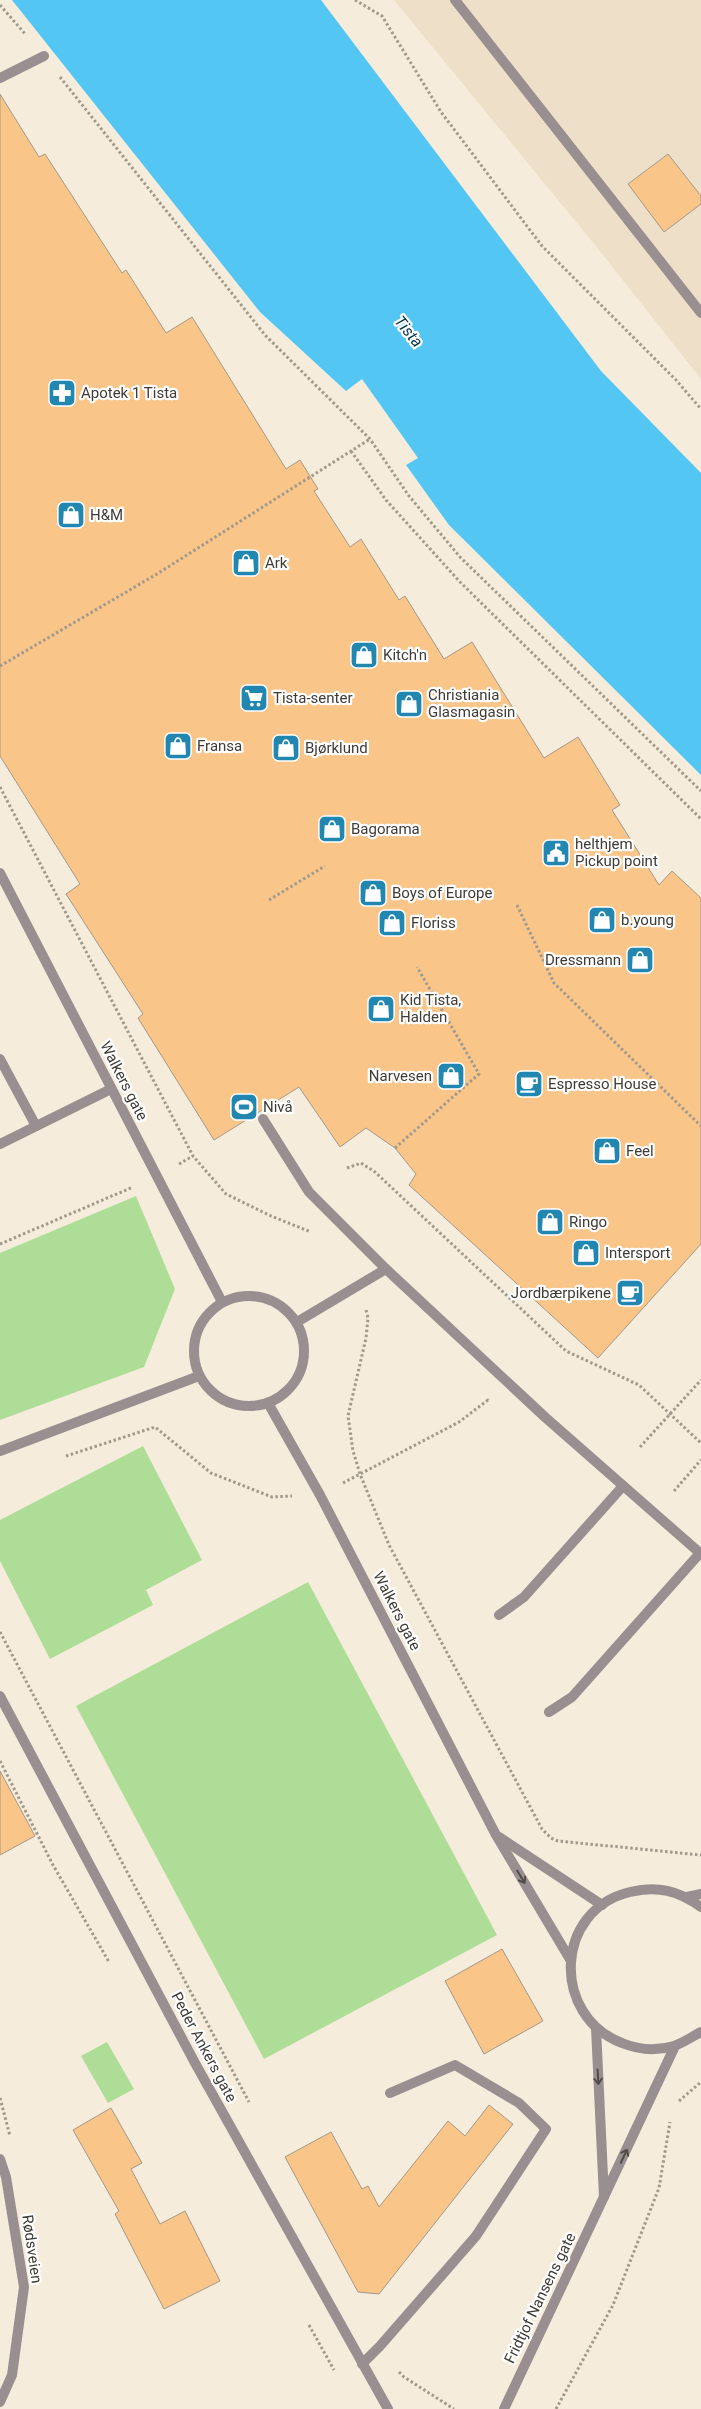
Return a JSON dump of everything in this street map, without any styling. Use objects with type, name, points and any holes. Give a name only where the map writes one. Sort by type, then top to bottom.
[{"type":"street","points":[[455,0],[701,313]]},
{"type":"street","points":[[0,78],[44,56]]},
{"type":"street","name":"Walkers gate","points":[[0,873],[222,1302]]},
{"type":"street","points":[[0,1059],[36,1126]]},
{"type":"street","points":[[0,1144],[111,1089]]},
{"type":"street","points":[[263,1119],[309,1192],[386,1269],[546,1418],[700,1553],[572,1697],[549,1712]]},
{"type":"street","points":[[297,1322],[386,1269]]},
{"type":"street","points":[[249,1295],[263,1297],[277,1302],[297,1322],[304,1341],[304,1360],[298,1379],[285,1394],[268,1403],[248,1407],[229,1403],[211,1392],[199,1376],[194,1360],[194,1342],[198,1326],[208,1312],[222,1302],[235,1297],[249,1295]]},
{"type":"street","points":[[0,1451],[199,1376]]},
{"type":"street","name":"Walkers gate","points":[[268,1403],[320,1494],[496,1835],[570,1961]]},
{"type":"street","points":[[499,1615],[524,1597],[623,1486]]},
{"type":"street","name":"Peder Ankers gate","points":[[0,1696],[194,2063],[388,2409]]},
{"type":"street","name":"Walkers gate","points":[[496,1835],[602,1905]]},
{"type":"street","points":[[701,1907],[687,1897],[666,1890],[643,1889],[622,1894],[602,1905],[590,1916],[574,1944],[570,1961],[575,1997],[584,2014],[596,2028],[613,2040],[633,2048],[654,2050],[675,2046],[701,2032]]},
{"type":"street","points":[[687,1897],[701,1894]]},
{"type":"street","name":"Fridtjof Nansens gate","points":[[596,2028],[604,2200]]},
{"type":"street","name":"Fridtjof Nansens gate","points":[[504,2409],[675,2046]]},
{"type":"street","points":[[362,2364],[476,2236],[546,2129],[519,2103],[454,2065],[390,2093]]},
{"type":"street","name":"Rødsveien","points":[[0,2159],[6,2177],[24,2287],[12,2375],[0,2402]]},
{"type":"path","points":[[355,0],[382,16],[440,112],[542,246],[676,380],[701,409]]},
{"type":"path","points":[[0,5],[44,56],[265,335],[370,439],[409,496],[460,557],[701,791]]},
{"type":"path","points":[[0,666],[157,574],[370,439]]},
{"type":"path","points":[[351,451],[386,500],[460,582],[701,820]]},
{"type":"path","points":[[0,787],[193,1156],[226,1194],[271,1216],[313,1233]]},
{"type":"path","points":[[269,900],[325,866]]},
{"type":"path","points":[[518,905],[554,983],[701,1126]]},
{"type":"path","points":[[395,1148],[479,1074],[417,967]]},
{"type":"path","points":[[347,1168],[361,1163],[375,1172],[566,1351],[639,1385],[701,1443]]},
{"type":"path","points":[[0,1244],[156,1177]]},
{"type":"path","points":[[357,1285],[368,1318],[366,1338],[350,1397],[348,1416],[353,1451],[360,1474],[389,1545],[542,1829],[551,1838],[558,1841],[701,1855]]},
{"type":"path","points":[[640,1447],[701,1380]]},
{"type":"path","points":[[64,1457],[156,1427],[211,1473],[272,1497],[320,1494],[459,1422],[488,1400],[494,1405]]},
{"type":"path","points":[[674,1491],[701,1460]]},
{"type":"path","points":[[0,1632],[250,2104]]},
{"type":"path","points":[[673,2106],[701,2082]]},
{"type":"path","points":[[556,2409],[613,2305],[659,2188],[671,2116]]},
{"type":"path","points":[[380,2346],[404,2377],[454,2409]]},
{"type":"shaded area","points":[[394,0],[701,0],[701,379],[599,250]]},
{"type":"green space","points":[[136,1196],[175,1289],[144,1367],[0,1420],[0,1253]]},
{"type":"green space","points":[[143,1446],[202,1560],[146,1590],[153,1605],[50,1659],[0,1561],[0,1520]]},
{"type":"green space","points":[[308,1582],[497,1935],[264,2059],[76,1706]]},
{"type":"green space","points":[[107,2042],[134,2089],[108,2103],[81,2056]]},
{"type":"water","name":"Tista","points":[[12,0],[321,0],[601,371],[701,473],[701,775],[449,525],[406,465],[418,458],[362,379],[346,391],[260,312]]},
{"type":"building","name":"Tista-senter","points":[[0,94],[39,157],[45,154],[122,273],[126,270],[166,333],[192,317],[286,469],[300,460],[318,489],[314,491],[350,547],[361,539],[399,600],[405,596],[444,659],[472,642],[544,758],[578,737],[620,805],[612,810],[659,885],[672,871],[701,898],[701,1244],[598,1358],[409,1185],[416,1174],[395,1148],[366,1128],[340,1147],[299,1087],[214,1140],[138,1018],[143,1014],[66,894],[80,884],[0,756]]},
{"type":"building","points":[[668,154],[701,196],[701,204],[664,232],[628,184]]},
{"type":"building","points":[[0,1771],[35,1836],[0,1855]]},
{"type":"building","points":[[502,1949],[543,2021],[484,2054],[445,1981]]},
{"type":"building","points":[[489,2105],[513,2124],[379,2294],[358,2292],[285,2157],[331,2132],[362,2189],[368,2186],[379,2207],[448,2121],[465,2136]]},
{"type":"building","points":[[111,2108],[142,2163],[131,2169],[160,2224],[185,2211],[220,2281],[164,2309],[115,2214],[119,2211],[73,2130]]},
{"type":"place","name":"Apotek 1 Tista","points":[[62,393]]},
{"type":"place","name":"H&M","points":[[71,515]]},
{"type":"place","name":"Ark","points":[[246,563]]},
{"type":"place","name":"Kitch'n","points":[[364,655]]},
{"type":"place","name":"Tista-senter","points":[[254,698]]},
{"type":"place","name":"Christiania Glasmagasin","points":[[409,704]]},
{"type":"place","name":"Fransa","points":[[178,746]]},
{"type":"place","name":"Bjørklund","points":[[286,748]]},
{"type":"place","name":"Bagorama","points":[[332,829]]},
{"type":"place","name":"helthjem Pickup point","points":[[556,853]]},
{"type":"place","name":"Boys of Europe","points":[[373,893]]},
{"type":"place","name":"b.young","points":[[602,920]]},
{"type":"place","name":"Floriss","points":[[392,923]]},
{"type":"place","name":"Dressmann","points":[[640,960]]},
{"type":"place","name":"Kid Tista, Halden","points":[[381,1009]]},
{"type":"place","name":"Narvesen","points":[[451,1076]]},
{"type":"place","name":"Espresso House","points":[[529,1084]]},
{"type":"place","name":"Nivå","points":[[244,1107]]},
{"type":"place","name":"Feel","points":[[607,1151]]},
{"type":"place","name":"Ringo","points":[[550,1222]]},
{"type":"place","name":"Intersport","points":[[586,1253]]},
{"type":"place","name":"Jordbærpikene","points":[[630,1293]]}]
